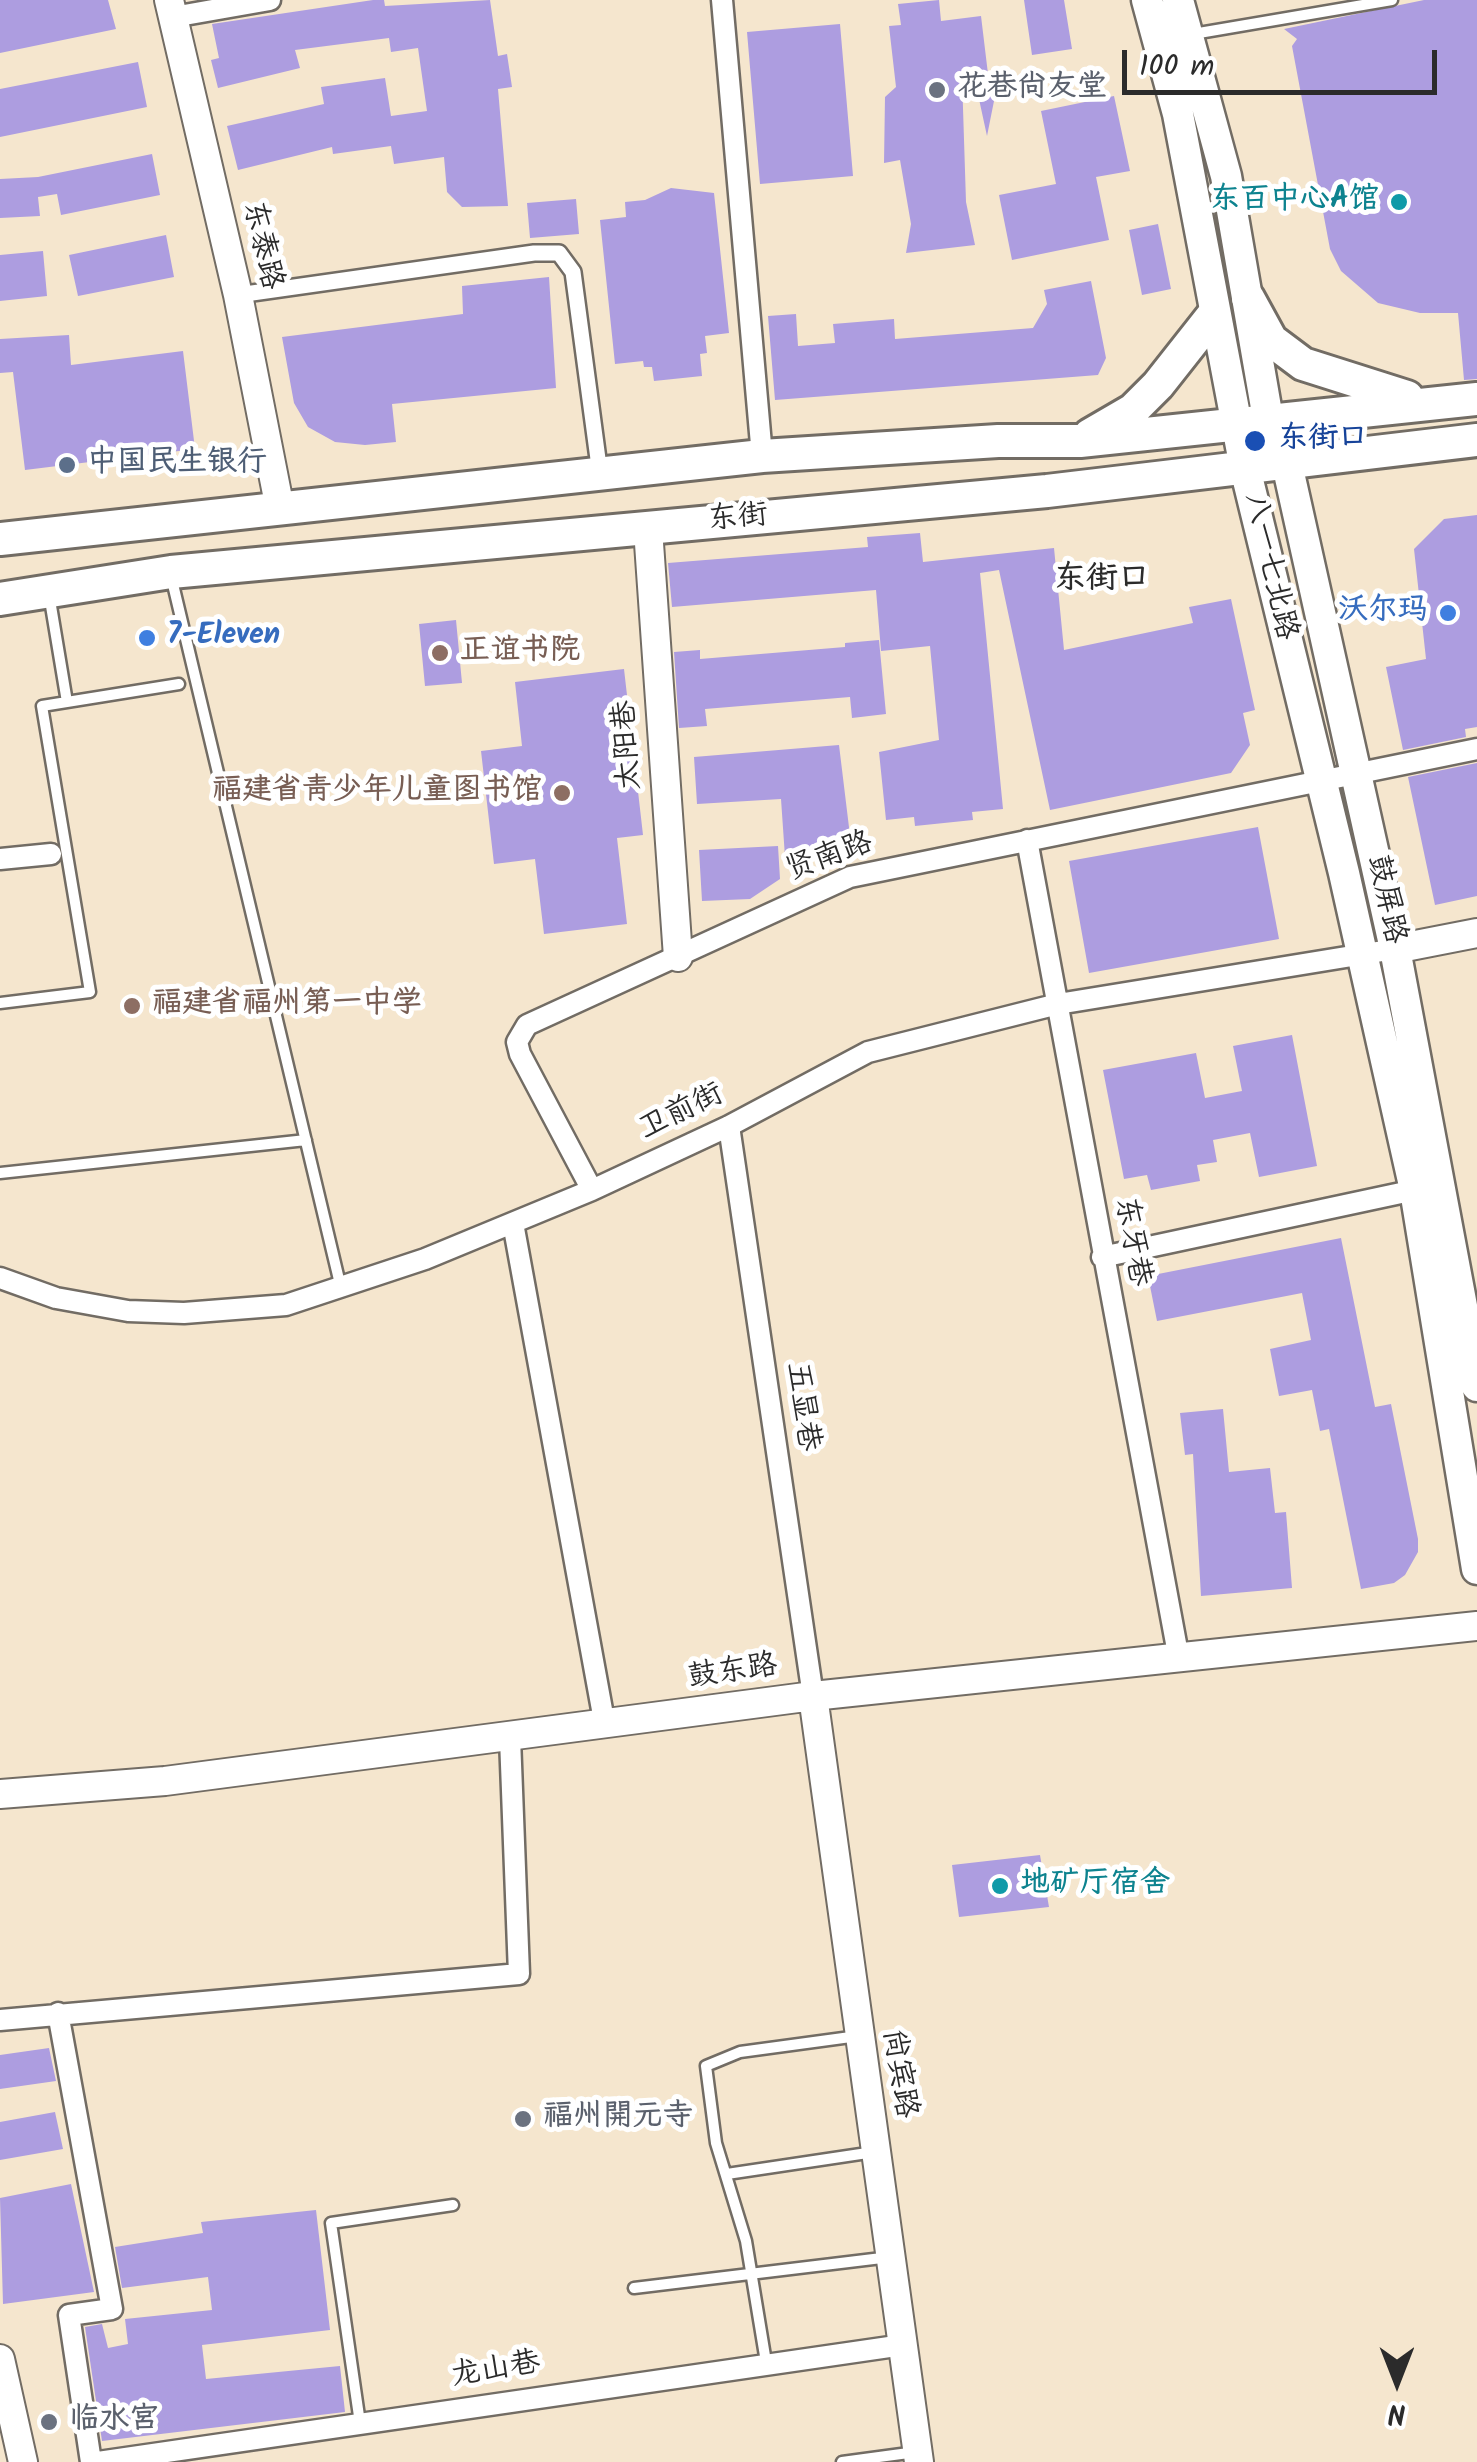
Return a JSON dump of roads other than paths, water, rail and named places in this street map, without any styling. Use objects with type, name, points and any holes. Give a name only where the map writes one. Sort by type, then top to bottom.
[{"type":"main road","name":"八一七北路","points":[[1146,0],[1178,114],[1234,423],[1363,956]]},
{"type":"main road","points":[[1178,0],[1226,176],[1268,419]]},
{"type":"main road","points":[[1248,298],[1271,340],[1304,364],[1431,403]]},
{"type":"main road","points":[[1080,440],[1133,410],[1214,314]]},
{"type":"main road","name":"东街","points":[[0,539],[762,456],[1080,440],[1477,399]]},
{"type":"main road","name":"鼓屏路","points":[[1268,419],[1287,464],[1395,949],[1477,1386]]},
{"type":"main road","name":"东街","points":[[0,599],[171,572],[648,529],[1287,464],[1477,440]]},
{"type":"main road","name":"鼓屏路","points":[[1363,956],[1415,1190],[1477,1569]]},
{"type":"street","points":[[171,8],[270,0]]},
{"type":"street","points":[[722,0],[762,456]]},
{"type":"street","name":"东泰路","points":[[171,8],[238,295],[280,509]]},
{"type":"street","points":[[238,295],[534,252],[559,253],[573,272],[600,474]]},
{"type":"street","name":"太阳巷","points":[[648,529],[678,957]]},
{"type":"street","name":"贤南路","points":[[592,1190],[517,1042],[527,1026],[850,877],[1477,749]]},
{"type":"street","name":"东牙巷","points":[[1027,840],[1178,1654]]},
{"type":"street","points":[[0,859],[51,854]]},
{"type":"street","points":[[1395,949],[1477,933]]},
{"type":"street","name":"卫前街","points":[[0,1278],[94,1307],[165,1312],[286,1306],[342,1290],[592,1190],[728,1126],[868,1052],[1058,1004],[1395,949]]},
{"type":"street","name":"五显巷","points":[[728,1126],[812,1696]]},
{"type":"street","points":[[1102,1257],[1415,1190]]},
{"type":"street","points":[[514,1223],[605,1726]]},
{"type":"street","name":"鼓东路","points":[[0,1794],[165,1781],[812,1696],[1178,1654],[1477,1626]]},
{"type":"street","name":"尚宾路","points":[[812,1696],[918,2457]]},
{"type":"street","points":[[0,2020],[519,1974],[510,1738]]},
{"type":"street","points":[[58,2013],[112,2309],[69,2315],[90,2462]]},
{"type":"street","name":"龙山巷","points":[[98,2462],[224,2453],[360,2423],[903,2345]]},
{"type":"street","points":[[0,2359],[23,2462]]},
{"type":"lane","points":[[1188,35],[1392,0]]},
{"type":"lane","points":[[171,572],[342,1290]]},
{"type":"lane","points":[[49,594],[67,702]]},
{"type":"lane","points":[[0,1003],[90,992],[42,706],[179,684]]},
{"type":"lane","points":[[0,1173],[306,1140]]},
{"type":"lane","points":[[766,2362],[752,2272],[716,2144],[706,2066],[740,2052],[858,2036]]},
{"type":"lane","points":[[727,2174],[876,2152]]},
{"type":"lane","points":[[360,2423],[331,2223],[453,2205]]},
{"type":"lane","points":[[634,2288],[890,2257]]},
{"type":"lane","points":[[842,2462],[918,2457]]},
{"type":"place","name":"花巷尚友堂","points":[[937,90]]},
{"type":"place","name":"东百中心A馆","points":[[1399,202]]},
{"type":"place","name":"东街口","points":[[1255,441]]},
{"type":"place","name":"中国民生银行","points":[[67,465]]},
{"type":"place","name":"沃尔玛","points":[[1448,613]]},
{"type":"place","name":"7-Eleven","points":[[147,638]]},
{"type":"place","name":"正谊书院","points":[[440,653]]},
{"type":"place","name":"福建省青少年儿童图书馆","points":[[562,793]]},
{"type":"place","name":"福建省福州第一中学","points":[[132,1006]]},
{"type":"place","name":"地矿厅宿舍","points":[[1000,1886]]},
{"type":"place","name":"福州開元寺","points":[[523,2119]]},
{"type":"place","name":"临水宫","points":[[49,2422]]},
{"type":"district","name":"东街口","points":[[1102,582]]}]
